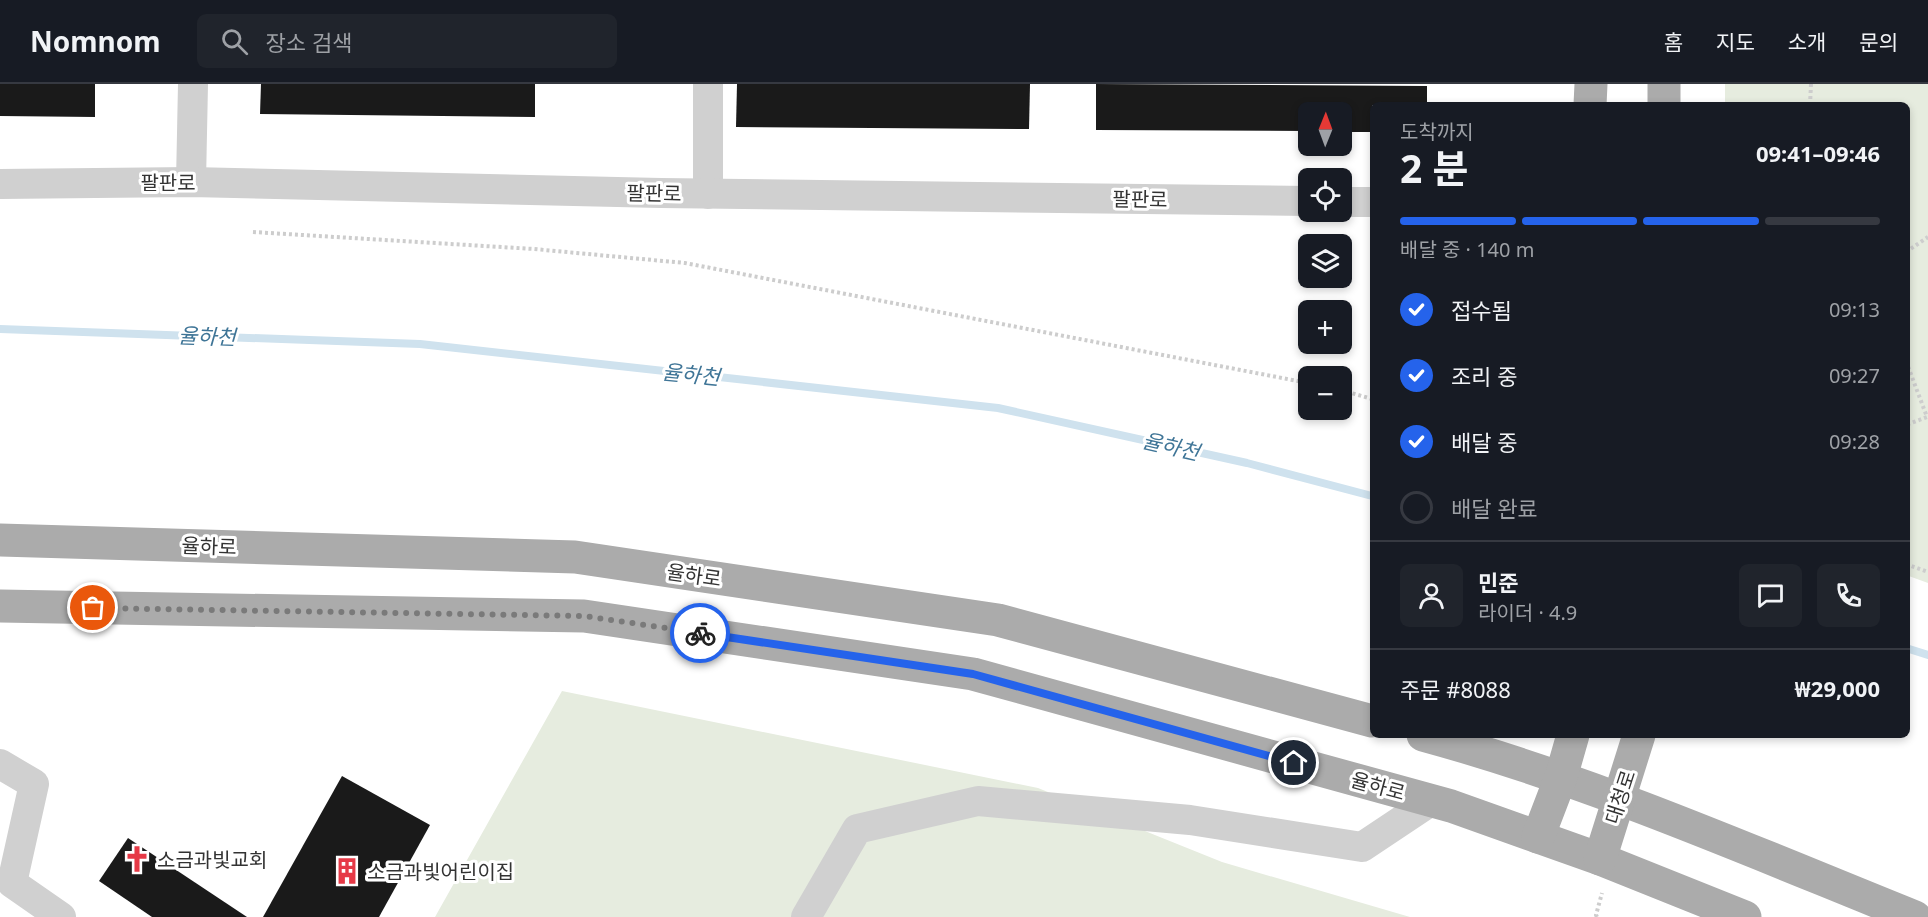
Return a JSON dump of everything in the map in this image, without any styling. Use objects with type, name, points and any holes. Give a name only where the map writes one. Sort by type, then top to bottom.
[{"type":"main road","points":[[1590,102],[1591,84]]},
{"type":"main road","points":[[1664,84],[1664,102]]},
{"type":"main road","name":"율하로","points":[[0,540],[575,557],[998,620],[1370,720]]},
{"type":"main road","name":"율하로","points":[[0,606],[584,616],[973,674],[1431,801],[1600,859],[1745,917]]},
{"type":"main road","points":[[1434,738],[1561,777],[1915,917]]},
{"type":"main road","points":[[1539,837],[1573,738]]},
{"type":"main road","name":"대청로","points":[[1600,859],[1638,738]]},
{"type":"street","points":[[191,182],[193,84]]},
{"type":"street","points":[[708,84],[708,194]]},
{"type":"street","name":"팔판로","points":[[0,183],[191,182],[708,194],[1298,201]]},
{"type":"street","points":[[1352,202],[1370,202]]},
{"type":"street","points":[[0,764],[34,784],[12,883],[61,917]]},
{"type":"street","points":[[806,917],[857,829],[978,801],[1190,820],[1362,848],[1431,801]]},
{"type":"path","points":[[1810,102],[1811,84]]},
{"type":"path","points":[[253,232],[534,249],[685,262],[1298,381]]},
{"type":"path","points":[[1910,249],[1928,237]]},
{"type":"path","points":[[1910,371],[1928,417],[1910,424]]},
{"type":"path","points":[[1352,393],[1370,398]]},
{"type":"path","points":[[1910,565],[1928,572]]},
{"type":"shaded area","points":[[1725,84],[1928,84],[1928,583],[1910,576],[1910,102],[1725,102]]},
{"type":"shaded area","points":[[562,691],[1038,788],[1222,862],[1410,917],[435,917]]},
{"type":"building","points":[[0,84],[95,84],[95,117],[0,116]]},
{"type":"building","points":[[261,84],[535,84],[535,117],[260,114]]},
{"type":"building","points":[[737,84],[1030,84],[1029,129],[736,127]]},
{"type":"building","points":[[1096,84],[1427,86],[1427,102],[1370,102],[1370,132],[1352,132],[1352,102],[1298,102],[1298,131],[1096,130]]},
{"type":"building","name":"소금과빛어린이집","points":[[342,776],[430,825],[379,917],[263,917]]},
{"type":"building","name":"소금과빛교회","points":[[128,838],[247,917],[152,917],[99,881]]},
{"type":"waterway","name":"율하천","points":[[0,329],[420,344],[998,408],[1247,463],[1370,495]]},
{"type":"waterway","name":"율하천","points":[[1910,649],[1928,655]]},
{"type":"way so far","points":[[93,608],[584,616],[700,633]]},
{"type":"place","name":"소금과빛교회","points":[[137,859]]},
{"type":"place","name":"소금과빛어린이집","points":[[347,871]]},
{"type":"route","points":[[700,633],[973,674],[1294,763]]}]
